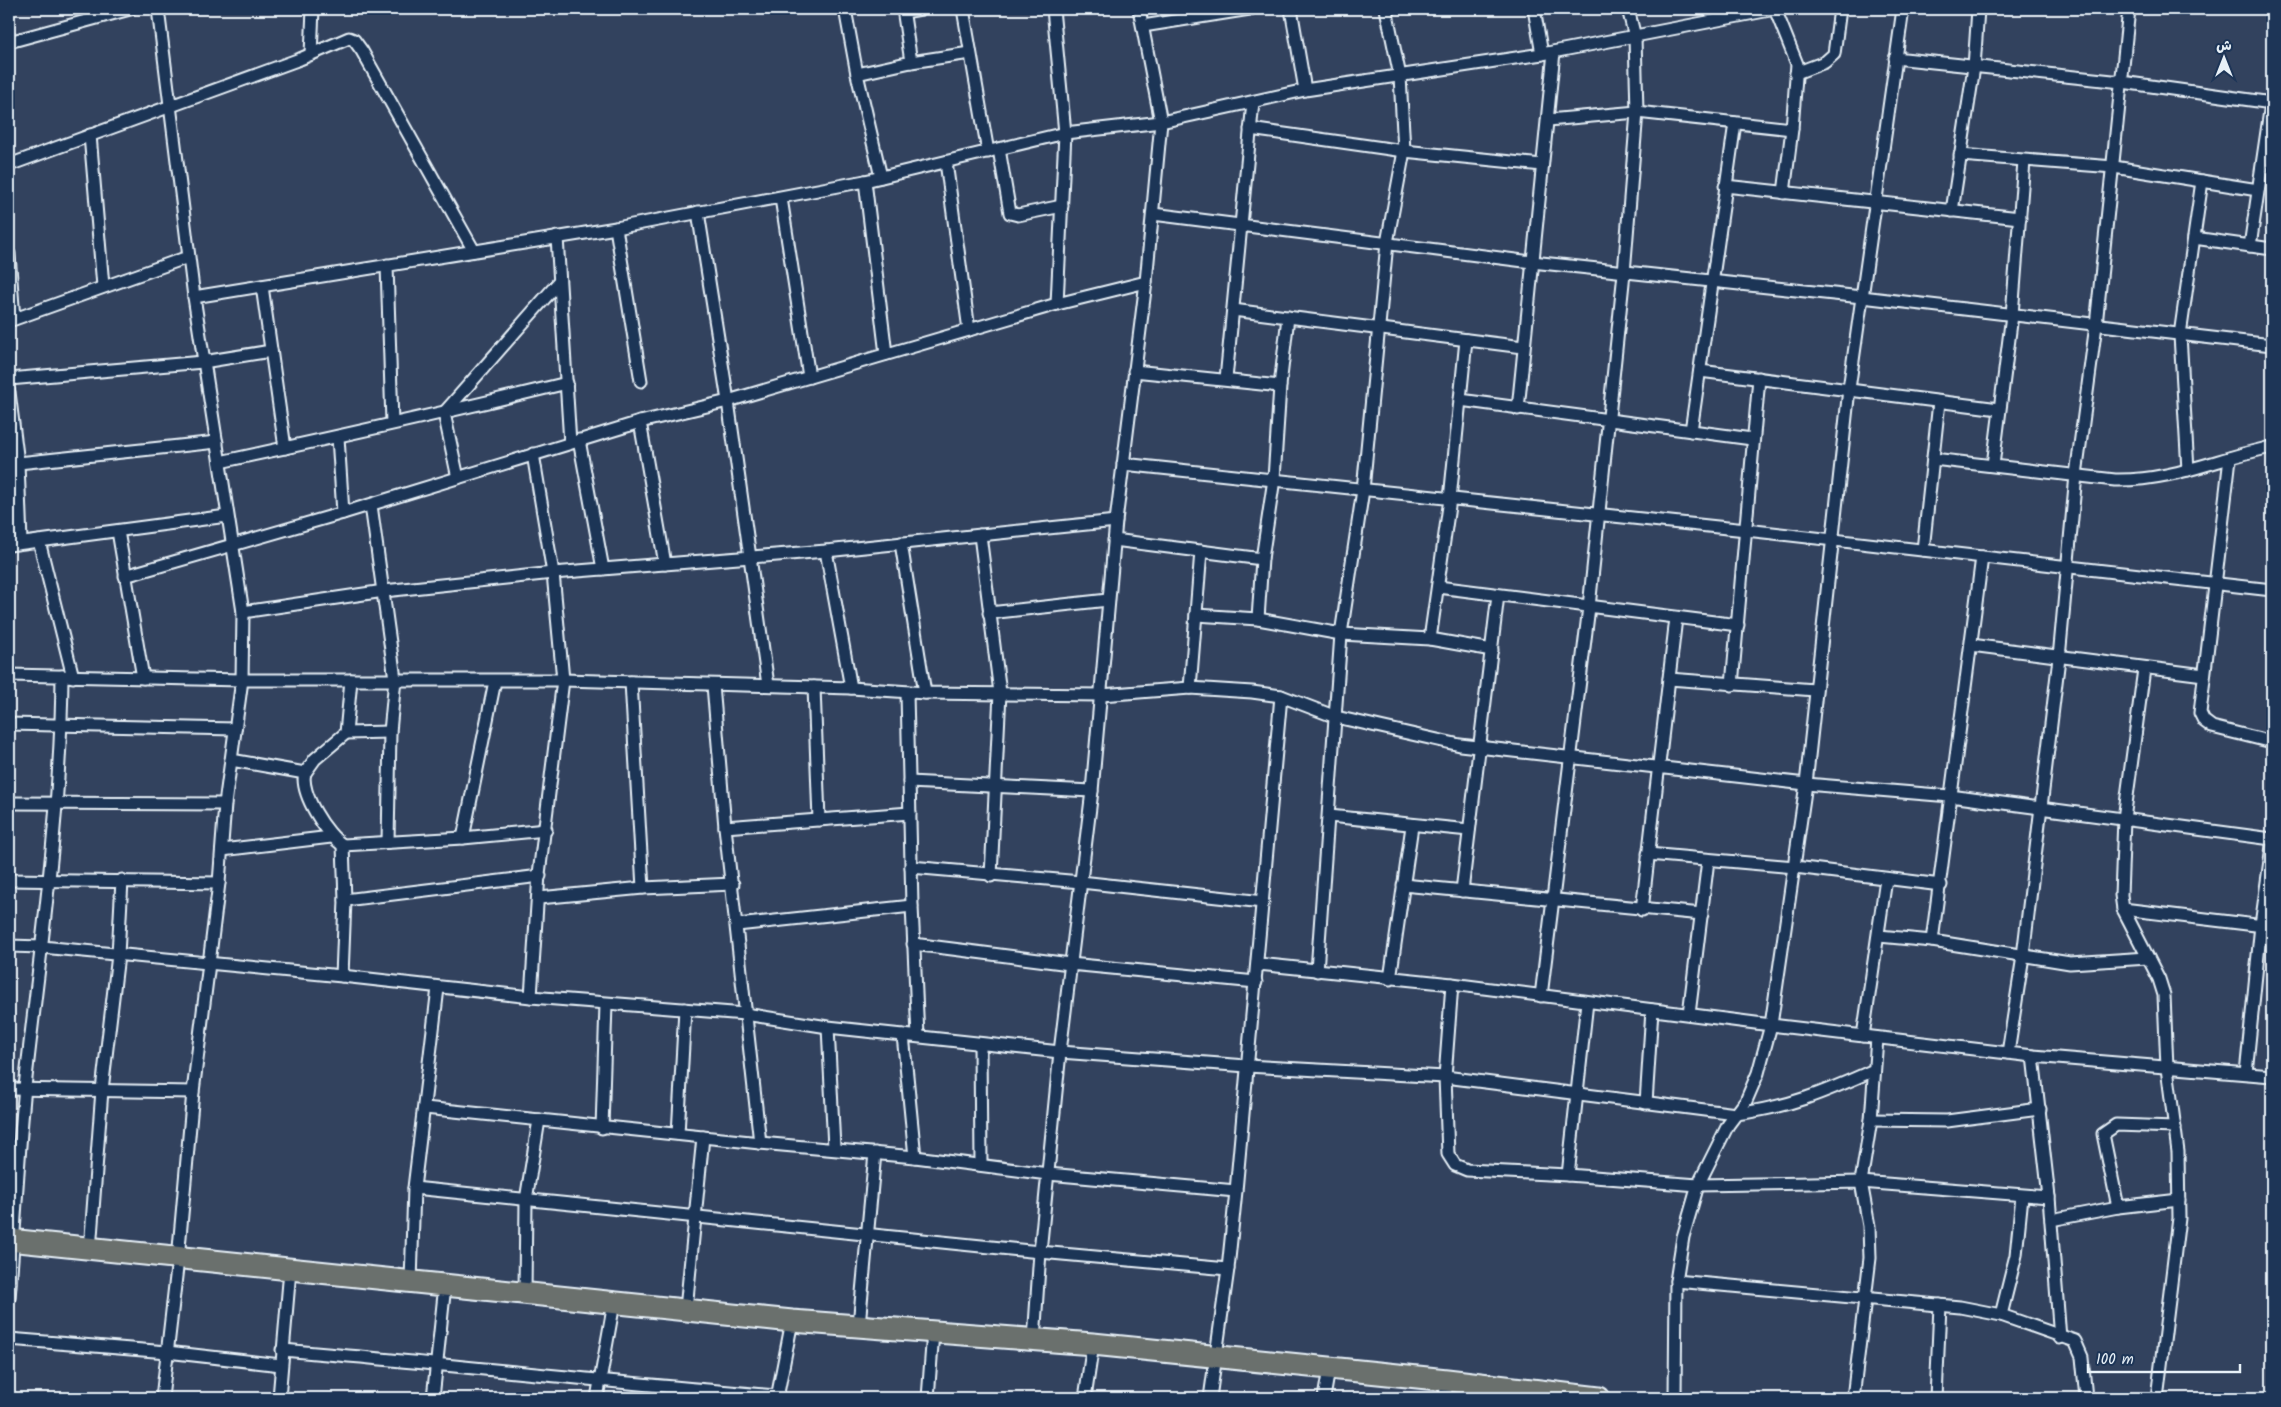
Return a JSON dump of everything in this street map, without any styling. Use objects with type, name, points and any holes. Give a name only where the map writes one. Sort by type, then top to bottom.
[{"type":"highway","points":[[11,1241],[792,1321],[1093,1344],[1329,1369],[1446,1389],[1598,1398]]},
{"type":"street","points":[[9,42],[130,9]]},
{"type":"street","points":[[158,9],[188,257],[231,545],[243,612],[242,680],[225,804],[219,882],[193,1092],[178,1259],[162,1398]]},
{"type":"street","points":[[310,54],[313,9]]},
{"type":"street","points":[[845,9],[857,74],[881,177]]},
{"type":"street","points":[[911,62],[903,10],[921,9]]},
{"type":"street","points":[[963,9],[970,53],[1010,213],[1018,215],[1062,206]]},
{"type":"street","points":[[1053,9],[1065,134],[1057,304]]},
{"type":"street","points":[[1034,1340],[1040,1252],[1060,1052],[1092,791],[1114,540],[1146,282],[1162,122],[1139,9]]},
{"type":"street","points":[[1143,26],[1203,12],[1250,9]]},
{"type":"street","points":[[1290,9],[1305,90]]},
{"type":"street","points":[[1317,971],[1342,634],[1363,490],[1387,243],[1404,151],[1400,76],[1386,9]]},
{"type":"street","points":[[1534,9],[1542,54]]},
{"type":"street","points":[[1541,996],[1551,900],[1589,607],[1597,514],[1609,421],[1624,273],[1637,112],[1635,37],[1628,9]]},
{"type":"street","points":[[194,297],[616,228],[781,198],[865,181],[1065,134],[1162,122],[1305,90],[1554,52],[1775,9],[1794,54],[1796,73],[1792,129],[1784,193]]},
{"type":"street","points":[[1796,73],[1825,62],[1834,54],[1840,9]]},
{"type":"street","points":[[1675,1398],[1676,1281],[1683,1237],[1698,1185],[1728,1125],[1746,1101],[1758,1074],[1771,1026],[1806,784],[1849,389],[1903,9]]},
{"type":"street","points":[[1952,211],[1974,67],[1978,9]]},
{"type":"street","points":[[2008,1053],[2023,956],[2059,658],[2076,476],[2114,167],[2129,9]]},
{"type":"street","points":[[9,165],[310,54],[343,38],[354,40],[474,250]]},
{"type":"street","points":[[1518,409],[1554,52]]},
{"type":"street","points":[[857,74],[911,62],[970,53]]},
{"type":"street","points":[[1895,58],[2122,82],[2272,102]]},
{"type":"street","points":[[2250,246],[2272,97]]},
{"type":"street","points":[[1226,380],[1253,102]]},
{"type":"street","points":[[1548,120],[1637,112],[1792,129]]},
{"type":"street","points":[[1691,431],[1735,123]]},
{"type":"street","points":[[1250,129],[1404,151],[1542,165]]},
{"type":"street","points":[[90,135],[104,286]]},
{"type":"street","points":[[1960,155],[2114,167],[2258,190]]},
{"type":"street","points":[[1993,465],[2012,315],[2024,161]]},
{"type":"street","points":[[946,162],[969,330]]},
{"type":"street","points":[[865,181],[886,354]]},
{"type":"street","points":[[2188,470],[2180,335],[2202,181]]},
{"type":"street","points":[[1725,186],[1876,204],[2020,218]]},
{"type":"street","points":[[781,198],[809,377]]},
{"type":"street","points":[[698,212],[728,401],[768,685]]},
{"type":"street","points":[[1153,214],[1624,273],[1862,296],[2272,345]]},
{"type":"street","points":[[616,228],[641,381]]},
{"type":"street","points":[[557,237],[567,383],[575,442],[603,569]]},
{"type":"street","points":[[2194,238],[2272,249]]},
{"type":"street","points":[[9,254],[11,320],[188,257]]},
{"type":"street","points":[[387,265],[392,423]]},
{"type":"street","points":[[444,413],[559,282]]},
{"type":"street","points":[[125,576],[371,505],[640,422],[728,401],[1057,304],[1146,282]]},
{"type":"street","points":[[262,286],[285,448]]},
{"type":"street","points":[[1233,310],[1379,327],[1523,347]]},
{"type":"street","points":[[1258,619],[1262,559],[1274,479],[1280,386],[1288,317]]},
{"type":"street","points":[[1430,639],[1450,499],[1466,340]]},
{"type":"street","points":[[9,379],[203,362],[271,351]]},
{"type":"street","points":[[1134,371],[1280,386]]},
{"type":"street","points":[[1700,371],[1999,409]]},
{"type":"street","points":[[1732,685],[1752,439],[1759,378]]},
{"type":"street","points":[[220,462],[444,413],[567,383]]},
{"type":"street","points":[[9,392],[13,463],[21,542]]},
{"type":"street","points":[[1460,400],[1752,439]]},
{"type":"street","points":[[1923,550],[1939,402]]},
{"type":"street","points":[[444,413],[458,478]]},
{"type":"street","points":[[640,422],[665,564]]},
{"type":"street","points":[[338,437],[343,513]]},
{"type":"street","points":[[13,463],[217,442]]},
{"type":"street","points":[[1933,459],[2076,476],[2133,480],[2159,478],[2272,447]]},
{"type":"street","points":[[531,997],[540,876],[563,680],[553,574],[533,454]]},
{"type":"street","points":[[2230,458],[2200,713],[2204,721],[2212,727],[2272,742]]},
{"type":"street","points":[[1123,464],[1746,530],[2272,590]]},
{"type":"street","points":[[371,505],[395,678],[390,732],[388,842]]},
{"type":"street","points":[[9,544],[227,516]]},
{"type":"street","points":[[243,612],[384,591],[603,569],[826,551],[1116,521]]},
{"type":"street","points":[[118,530],[143,678]]},
{"type":"street","points":[[980,535],[1000,693],[991,876]]},
{"type":"street","points":[[9,1298],[11,1241],[25,1089],[49,881],[62,724],[68,677],[39,540]]},
{"type":"street","points":[[1114,540],[1262,559]]},
{"type":"street","points":[[901,543],[925,693]]},
{"type":"street","points":[[826,551],[851,688]]},
{"type":"street","points":[[1190,688],[1201,552]]},
{"type":"street","points":[[1932,941],[1941,885],[1950,796],[1982,557]]},
{"type":"street","points":[[1438,588],[1738,625]]},
{"type":"street","points":[[1462,891],[1498,595]]},
{"type":"street","points":[[989,613],[1108,600]]},
{"type":"street","points":[[1196,615],[1258,619],[1342,634],[1430,639],[1492,650]]},
{"type":"street","points":[[1642,910],[1657,767],[1676,618]]},
{"type":"street","points":[[1971,645],[2144,669],[2204,675]]},
{"type":"street","points":[[2144,669],[2124,819],[2121,895],[2123,909],[2159,979],[2164,995],[2167,1068],[2178,1152],[2180,1218],[2157,1398]]},
{"type":"street","points":[[9,673],[68,677],[242,680],[395,678],[495,681],[563,680],[851,688],[907,693],[1101,695],[1190,688],[1281,696],[1336,717],[1460,745],[1571,756],[1806,784],[1950,796],[2272,839]]},
{"type":"street","points":[[1669,679],[1815,690]]},
{"type":"street","points":[[346,734],[351,680]]},
{"type":"street","points":[[463,838],[495,681]]},
{"type":"street","points":[[631,682],[643,888]]},
{"type":"street","points":[[713,685],[725,827],[733,884],[745,1014],[760,1143]]},
{"type":"street","points":[[814,687],[818,820]]},
{"type":"street","points":[[907,693],[913,944],[918,1036]]},
{"type":"street","points":[[1210,1398],[1217,1357],[1236,1191],[1281,696]]},
{"type":"street","points":[[9,724],[235,729]]},
{"type":"street","points":[[390,732],[346,734],[315,759],[305,773],[303,780],[304,788],[331,837],[343,845],[463,838],[546,830]]},
{"type":"street","points":[[231,760],[305,773]]},
{"type":"street","points":[[909,782],[1092,791]]},
{"type":"street","points":[[9,803],[225,804]]},
{"type":"street","points":[[725,827],[910,813]]},
{"type":"street","points":[[1329,816],[1412,826],[1468,830]]},
{"type":"street","points":[[1390,979],[1412,826]]},
{"type":"street","points":[[222,850],[331,837]]},
{"type":"street","points":[[342,976],[345,900],[343,845]]},
{"type":"street","points":[[2246,1074],[2267,926],[2272,846]]},
{"type":"street","points":[[1648,854],[1795,868],[1941,885]]},
{"type":"street","points":[[1689,1014],[1708,860]]},
{"type":"street","points":[[911,867],[991,876],[1081,882],[1263,902]]},
{"type":"street","points":[[345,900],[540,876]]},
{"type":"street","points":[[1863,1036],[1886,879]]},
{"type":"street","points":[[9,880],[219,882]]},
{"type":"street","points":[[90,1250],[102,1090],[118,955],[122,880]]},
{"type":"street","points":[[539,898],[643,888],[733,884]]},
{"type":"street","points":[[1403,885],[1642,910],[1702,914]]},
{"type":"street","points":[[737,925],[912,906]]},
{"type":"street","points":[[2123,909],[2267,926]]},
{"type":"street","points":[[1879,936],[1932,941],[2070,963],[2148,958]]},
{"type":"street","points":[[913,944],[1070,964],[1256,982]]},
{"type":"street","points":[[9,946],[42,946],[531,997],[745,1014],[828,1027],[1060,1052],[1247,1066],[1445,1077],[1736,1114],[1773,1109],[1810,1098],[1874,1070]]},
{"type":"street","points":[[1258,964],[1452,984],[1771,1026],[2033,1056],[2272,1076]]},
{"type":"street","points":[[1452,984],[1445,1077],[1448,1154],[1455,1165],[1467,1170],[1568,1174],[1698,1185],[1861,1182],[2049,1197]]},
{"type":"street","points":[[411,1282],[414,1188],[438,988]]},
{"type":"street","points":[[1568,1174],[1587,1002]]},
{"type":"street","points":[[602,1128],[606,1004]]},
{"type":"street","points":[[678,1134],[685,1009]]},
{"type":"street","points":[[1646,1103],[1652,1010]]},
{"type":"street","points":[[828,1027],[834,1148]]},
{"type":"street","points":[[904,1035],[915,1157]]},
{"type":"street","points":[[1853,1398],[1870,1258],[1869,1226],[1861,1182],[1871,1120],[1877,1038]]},
{"type":"street","points":[[980,1044],[980,1165]]},
{"type":"street","points":[[2033,1056],[2049,1197],[2060,1338]]},
{"type":"street","points":[[9,1089],[193,1092]]},
{"type":"street","points":[[425,1108],[602,1128],[834,1148],[1048,1174],[1236,1191]]},
{"type":"street","points":[[1871,1120],[1948,1121],[2040,1109]]},
{"type":"street","points":[[525,1293],[526,1200],[539,1120]]},
{"type":"street","points":[[2118,1207],[2103,1134],[2108,1128],[2116,1125],[2175,1126]]},
{"type":"street","points":[[686,1309],[702,1137]]},
{"type":"street","points":[[859,1325],[875,1153]]},
{"type":"street","points":[[414,1188],[695,1215],[868,1235],[1228,1269]]},
{"type":"street","points":[[2000,1315],[2016,1255],[2022,1196]]},
{"type":"street","points":[[2051,1220],[2118,1207],[2179,1200]]},
{"type":"street","points":[[279,1398],[290,1270]]},
{"type":"street","points":[[1676,1281],[1940,1305],[2000,1315],[2060,1338],[2075,1341],[2079,1346],[2086,1398]]},
{"type":"street","points":[[433,1398],[445,1285]]},
{"type":"street","points":[[597,1398],[614,1303]]},
{"type":"street","points":[[1936,1398],[1940,1305]]},
{"type":"street","points":[[282,1350],[437,1363],[600,1382],[778,1397],[792,1321]]},
{"type":"street","points":[[928,1398],[933,1332]]},
{"type":"street","points":[[9,1339],[167,1352],[281,1365]]},
{"type":"street","points":[[1085,1398],[1093,1344]]},
{"type":"street","points":[[1324,1398],[1329,1369]]}]
